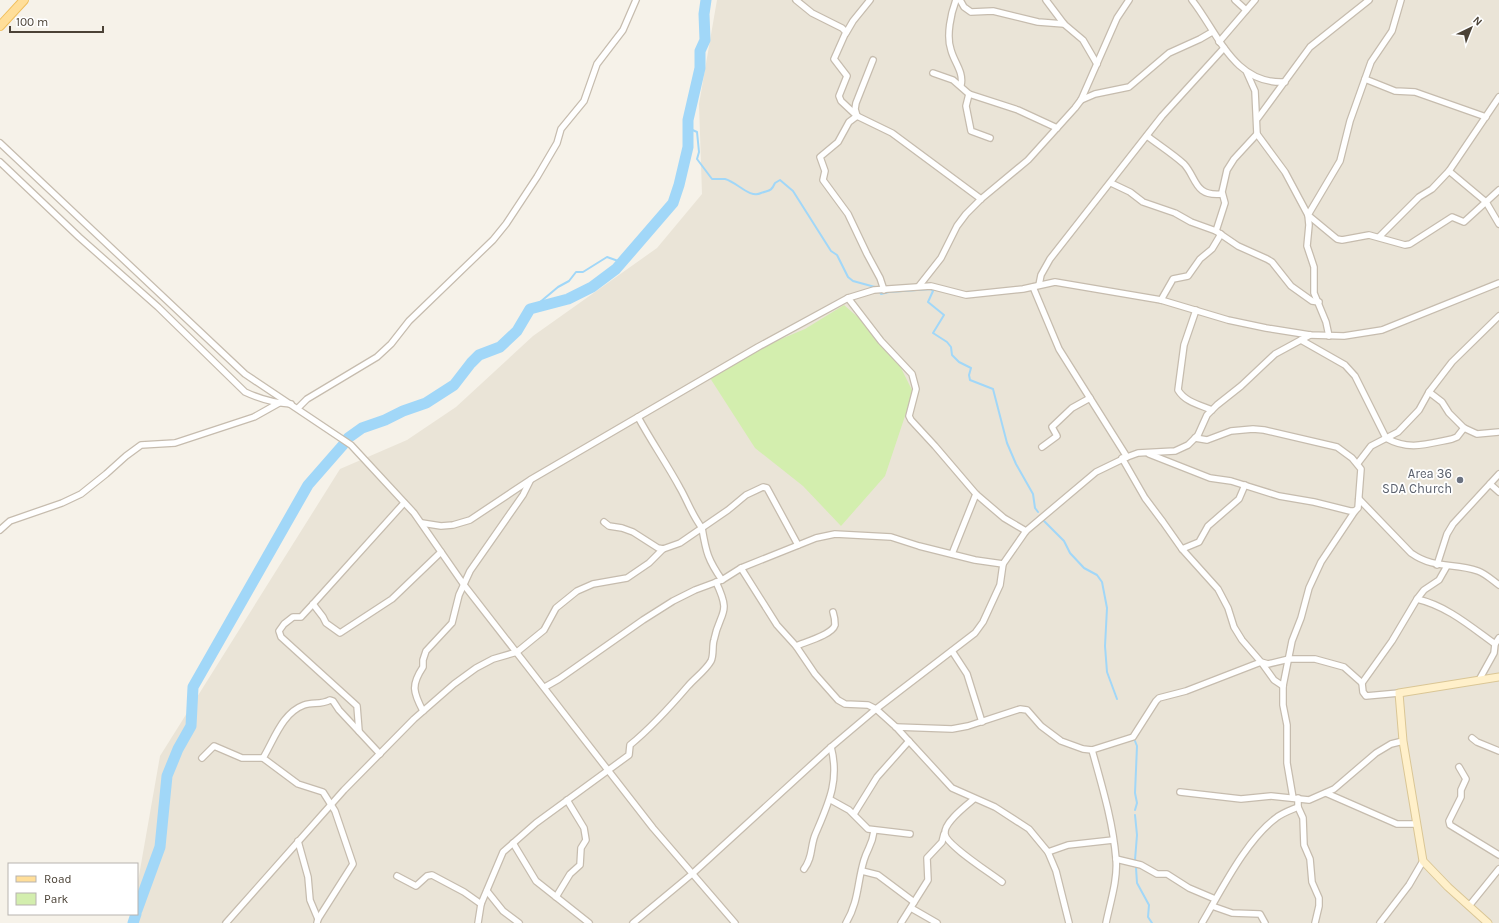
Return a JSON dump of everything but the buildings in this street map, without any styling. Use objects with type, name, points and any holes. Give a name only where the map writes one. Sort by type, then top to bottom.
[{"type":"main road","points":[[0,26],[24,0]]},
{"type":"street","points":[[298,408],[307,399],[377,356],[391,344],[409,321],[493,240],[506,224],[537,177],[557,143],[561,129],[584,101],[597,64],[623,30],[636,0]]},
{"type":"street","points":[[796,0],[812,13],[842,28],[846,34]]},
{"type":"street","points":[[870,0],[853,21],[834,59],[844,70],[847,76],[839,99],[857,116],[892,132],[981,199]]},
{"type":"street","points":[[956,0],[950,37],[950,48],[962,76],[961,85]]},
{"type":"street","points":[[960,0],[964,7],[970,12],[993,11],[1038,22],[1064,24]]},
{"type":"street","points":[[1046,0],[1064,24],[1083,40],[1097,64]]},
{"type":"street","points":[[919,286],[941,258],[962,219],[981,199],[1028,160],[1081,100],[1117,18],[1129,0]]},
{"type":"street","points":[[1192,0],[1219,42],[1247,73],[1255,91],[1257,134],[1285,172],[1308,216],[1309,225],[1307,246],[1314,267],[1314,293],[1319,302],[1329,336]]},
{"type":"street","points":[[1235,0],[1246,10]]},
{"type":"street","points":[[1219,42],[1255,0]]},
{"type":"street","points":[[1257,121],[1262,110],[1285,82],[1310,47],[1369,0]]},
{"type":"street","points":[[1308,216],[1340,161],[1350,121],[1365,79],[1374,57],[1392,31],[1401,0]]},
{"type":"street","points":[[1081,100],[1096,94],[1129,87],[1169,53],[1212,32]]},
{"type":"street","points":[[1039,285],[1041,275],[1050,260],[1147,136],[1202,69],[1224,48]]},
{"type":"street","points":[[857,116],[855,110],[856,103],[873,60]]},
{"type":"street","points":[[933,73],[954,80],[969,94],[1018,110],[1057,128]]},
{"type":"street","points":[[1247,73],[1264,81],[1285,82]]},
{"type":"street","points":[[1365,79],[1395,91],[1415,92],[1486,116]]},
{"type":"street","points":[[969,94],[966,106],[971,132],[990,138]]},
{"type":"street","points":[[1378,237],[1419,197],[1432,189],[1449,171],[1499,97]]},
{"type":"street","points":[[857,116],[849,122],[838,142],[820,157],[825,171],[823,180],[848,214],[880,278],[884,290]]},
{"type":"street","points":[[1161,300],[1173,279],[1188,276],[1200,260],[1212,249],[1218,233],[1225,203],[1222,194],[1227,170],[1234,159],[1257,134]]},
{"type":"street","points":[[1147,136],[1182,163],[1191,173],[1198,186],[1211,194],[1222,194]]},
{"type":"street","points":[[0,143],[229,360],[254,381],[298,408],[351,445],[422,523],[464,585],[609,771],[692,874],[735,923]]},
{"type":"street","points":[[0,162],[79,237],[158,307],[245,392],[259,399],[291,404]]},
{"type":"street","points":[[1449,171],[1486,202],[1499,224]]},
{"type":"street","points":[[1111,183],[1130,192],[1144,202],[1175,213],[1191,222],[1218,233],[1238,246],[1267,259],[1272,262],[1292,286],[1312,301],[1319,302]]},
{"type":"street","points":[[1308,216],[1328,233],[1342,240],[1361,235],[1378,237],[1399,245],[1410,244],[1452,217],[1464,222],[1499,190]]},
{"type":"street","points":[[422,523],[441,526],[462,524],[530,480],[758,347],[848,298],[863,292],[919,286],[938,287],[966,295],[1033,287],[1055,282],[1161,300],[1236,321],[1310,335],[1329,336],[1362,334],[1382,330],[1499,283]]},
{"type":"street","points":[[1033,287],[1059,349],[1090,398],[1145,498],[1182,548],[1218,589],[1228,608],[1234,627],[1242,640],[1274,680],[1283,686]]},
{"type":"street","points":[[848,298],[881,341],[912,374],[916,390],[909,416],[911,420],[976,494],[1004,518],[1026,530]]},
{"type":"street","points":[[1196,310],[1184,345],[1178,390],[1187,400],[1212,410]]},
{"type":"street","points":[[1358,463],[1371,446],[1398,432],[1418,410],[1429,392],[1452,362],[1499,316]]},
{"type":"street","points":[[633,923],[692,874],[831,747],[876,709],[974,633],[983,622],[1000,584],[1003,564],[1026,530],[1086,478],[1124,458],[1147,453],[1170,452],[1182,449],[1195,438],[1207,415],[1212,410],[1275,354],[1310,335]]},
{"type":"street","points":[[1301,340],[1345,365],[1358,383],[1386,438],[1406,446],[1415,446],[1452,439],[1456,437],[1464,428]]},
{"type":"street","points":[[1429,392],[1442,402],[1449,413],[1464,428],[1477,434],[1499,432]]},
{"type":"street","points":[[1042,447],[1058,436],[1052,427],[1072,408],[1090,398]]},
{"type":"street","points":[[0,530],[10,521],[62,504],[81,494],[141,445],[175,443],[254,417],[279,403]]},
{"type":"street","points":[[478,923],[481,904],[503,852],[536,822],[630,756],[630,745],[677,701],[688,686],[710,663],[712,658],[715,632],[722,619],[725,609],[724,598],[719,581],[708,557],[702,536],[702,528],[694,518],[683,493],[652,443],[638,417]]},
{"type":"street","points":[[1195,438],[1207,440],[1231,431],[1253,429],[1264,430],[1331,445],[1344,452],[1358,463],[1361,469],[1362,476],[1358,508],[1354,511],[1321,562],[1308,588],[1301,618],[1293,636],[1283,686],[1283,705],[1287,725],[1286,763],[1298,807],[1303,818],[1304,845],[1310,859],[1312,882],[1318,898],[1319,906],[1315,923]]},
{"type":"street","points":[[1147,453],[1210,478],[1245,485],[1279,496],[1354,511]]},
{"type":"street","points":[[1437,565],[1447,534],[1454,524],[1499,474]]},
{"type":"street","points":[[423,711],[416,698],[414,688],[416,677],[423,667],[423,660],[426,651],[452,623],[459,595],[470,571],[523,495],[530,480]]},
{"type":"street","points":[[1490,484],[1499,492]]},
{"type":"street","points":[[1182,548],[1199,542],[1208,526],[1239,499],[1245,485]]},
{"type":"street","points":[[604,522],[609,526],[622,528],[633,532],[658,548],[663,548],[680,543],[728,510],[746,495],[763,487],[767,488],[775,501],[798,545]]},
{"type":"street","points":[[952,554],[976,494]]},
{"type":"street","points":[[1359,499],[1411,553],[1420,559],[1437,565],[1477,571],[1499,585]]},
{"type":"street","points":[[359,731],[357,706],[281,637],[279,631],[284,624],[293,617],[301,616],[313,604],[404,503]]},
{"type":"street","points":[[545,688],[655,612],[695,590],[719,581],[741,568],[798,545],[835,534],[891,536],[952,554],[1003,564]]},
{"type":"street","points":[[226,923],[331,804],[423,711],[454,684],[476,668],[493,659],[517,652],[544,630],[556,608],[577,591],[593,584],[627,578],[650,563],[663,548]]},
{"type":"street","points":[[313,604],[326,623],[340,633],[392,599],[441,552]]},
{"type":"street","points":[[1447,566],[1439,580],[1424,590],[1417,598],[1392,641],[1362,683],[1362,692],[1366,696],[1399,693],[1499,677]]},
{"type":"street","points":[[741,568],[768,612],[796,646],[814,674],[838,700],[845,704],[868,705],[876,709],[896,727],[952,788],[1015,818],[1029,829],[1048,852],[1056,871],[1069,923]]},
{"type":"street","points":[[1417,598],[1431,602],[1450,612],[1495,644]]},
{"type":"street","points":[[796,646],[823,636],[832,629],[835,625],[833,612]]},
{"type":"street","points":[[1479,680],[1494,653],[1495,644],[1499,638]]},
{"type":"street","points":[[952,651],[967,674],[982,722]]},
{"type":"street","points":[[896,727],[952,729],[982,722],[1020,708],[1027,710],[1041,726],[1061,741],[1083,749],[1092,750],[1133,737],[1159,698],[1186,692],[1261,662],[1268,664],[1289,659],[1315,659],[1344,667],[1362,683]]},
{"type":"street","points":[[1399,693],[1403,741],[1423,861],[1488,923]]},
{"type":"street","points":[[264,758],[288,716],[305,705],[324,704],[330,700],[333,701],[380,754]]},
{"type":"street","points":[[1472,738],[1477,742],[1499,751]]},
{"type":"street","points":[[854,814],[877,777],[909,741]]},
{"type":"street","points":[[1180,792],[1241,798],[1271,796],[1309,800],[1342,784],[1376,753],[1391,744],[1403,741]]},
{"type":"street","points":[[202,758],[214,746],[242,758],[264,758],[298,784],[323,792],[331,804],[353,864],[317,921]]},
{"type":"street","points":[[804,870],[811,858],[815,835],[831,800],[835,765],[831,747]]},
{"type":"street","points":[[1092,750],[1107,803],[1116,859],[1115,874],[1106,923]]},
{"type":"street","points":[[1459,767],[1466,779],[1461,790],[1462,797],[1449,821],[1450,825],[1499,855]]},
{"type":"street","points":[[1326,793],[1397,824],[1416,824]]},
{"type":"street","points":[[901,923],[928,880],[927,858],[942,842],[946,829],[958,812],[974,799]]},
{"type":"street","points":[[556,897],[570,874],[580,865],[581,848],[586,840],[584,828],[567,800]]},
{"type":"street","points":[[831,800],[854,814],[863,825],[874,831],[910,834]]},
{"type":"street","points":[[1202,923],[1215,899],[1263,830],[1276,817],[1298,807]]},
{"type":"street","points":[[846,923],[857,900],[865,858],[872,845],[874,831]]},
{"type":"street","points":[[944,834],[946,838],[961,852],[1002,882]]},
{"type":"street","points":[[1048,852],[1068,845],[1113,840]]},
{"type":"street","points":[[298,841],[308,877],[310,900],[317,921]]},
{"type":"street","points":[[512,843],[536,881],[589,923]]},
{"type":"street","points":[[1116,859],[1140,865],[1157,874],[1167,874],[1189,888],[1215,899]]},
{"type":"street","points":[[1380,923],[1409,885],[1423,861]]},
{"type":"street","points":[[1469,906],[1499,869]]},
{"type":"street","points":[[862,871],[878,876],[914,902]]},
{"type":"street","points":[[397,876],[416,886],[427,876],[432,875],[464,892],[481,904]]},
{"type":"street","points":[[487,891],[503,911],[519,923]]},
{"type":"street","points":[[1212,906],[1232,912],[1260,914],[1265,923]]},
{"type":"street","points":[[911,908],[937,923]]},
{"type":"shaded area","points":[[717,0],[1499,0],[1499,923],[131,923],[132,915],[138,915],[138,881],[160,756],[340,469],[407,440],[456,407],[533,336],[657,248],[702,194],[699,104]]},
{"type":"green space","points":[[844,305],[861,320],[899,364],[913,392],[885,476],[841,526],[803,486],[755,448],[710,378],[769,344],[805,329]]},
{"type":"waterway","points":[[348,438],[362,428],[426,403],[454,385],[479,355],[500,347],[517,331],[530,309],[568,299],[592,287],[616,269],[673,203],[688,147],[688,120],[700,68],[700,51],[705,40],[704,14],[706,0]]},
{"type":"waterway","points":[[688,128],[697,132],[699,152],[697,159],[712,179],[725,179],[752,194],[770,190],[775,183],[780,180],[793,191],[831,251],[837,255],[848,277],[853,281],[875,287]]},
{"type":"waterway","points":[[533,308],[558,287],[569,281],[576,272],[583,272],[607,257],[621,262]]},
{"type":"waterway","points":[[879,291],[881,294],[931,289],[933,291],[928,302],[944,315],[933,333],[947,342],[951,347],[952,355],[959,362],[971,368],[969,375],[970,380],[993,389],[1007,443],[1016,464],[1033,494],[1035,508],[1038,512]]},
{"type":"waterway","points":[[138,907],[160,847],[167,776],[178,749],[191,726],[193,687],[308,485],[343,445]]},
{"type":"waterway","points":[[1044,521],[1064,541],[1070,553],[1084,568],[1097,575],[1102,582],[1107,608],[1105,646],[1107,672],[1117,699]]},
{"type":"waterway","points":[[1135,741],[1137,746],[1135,793],[1137,803],[1135,810]]},
{"type":"waterway","points":[[1135,815],[1137,835],[1135,860]]},
{"type":"waterway","points":[[1136,868],[1137,883],[1149,905],[1148,917],[1152,923]]},
{"type":"waterway","points":[[133,923],[136,915]]},
{"type":"place","name":"Area 36 SDA Church","points":[[1460,480]]}]
